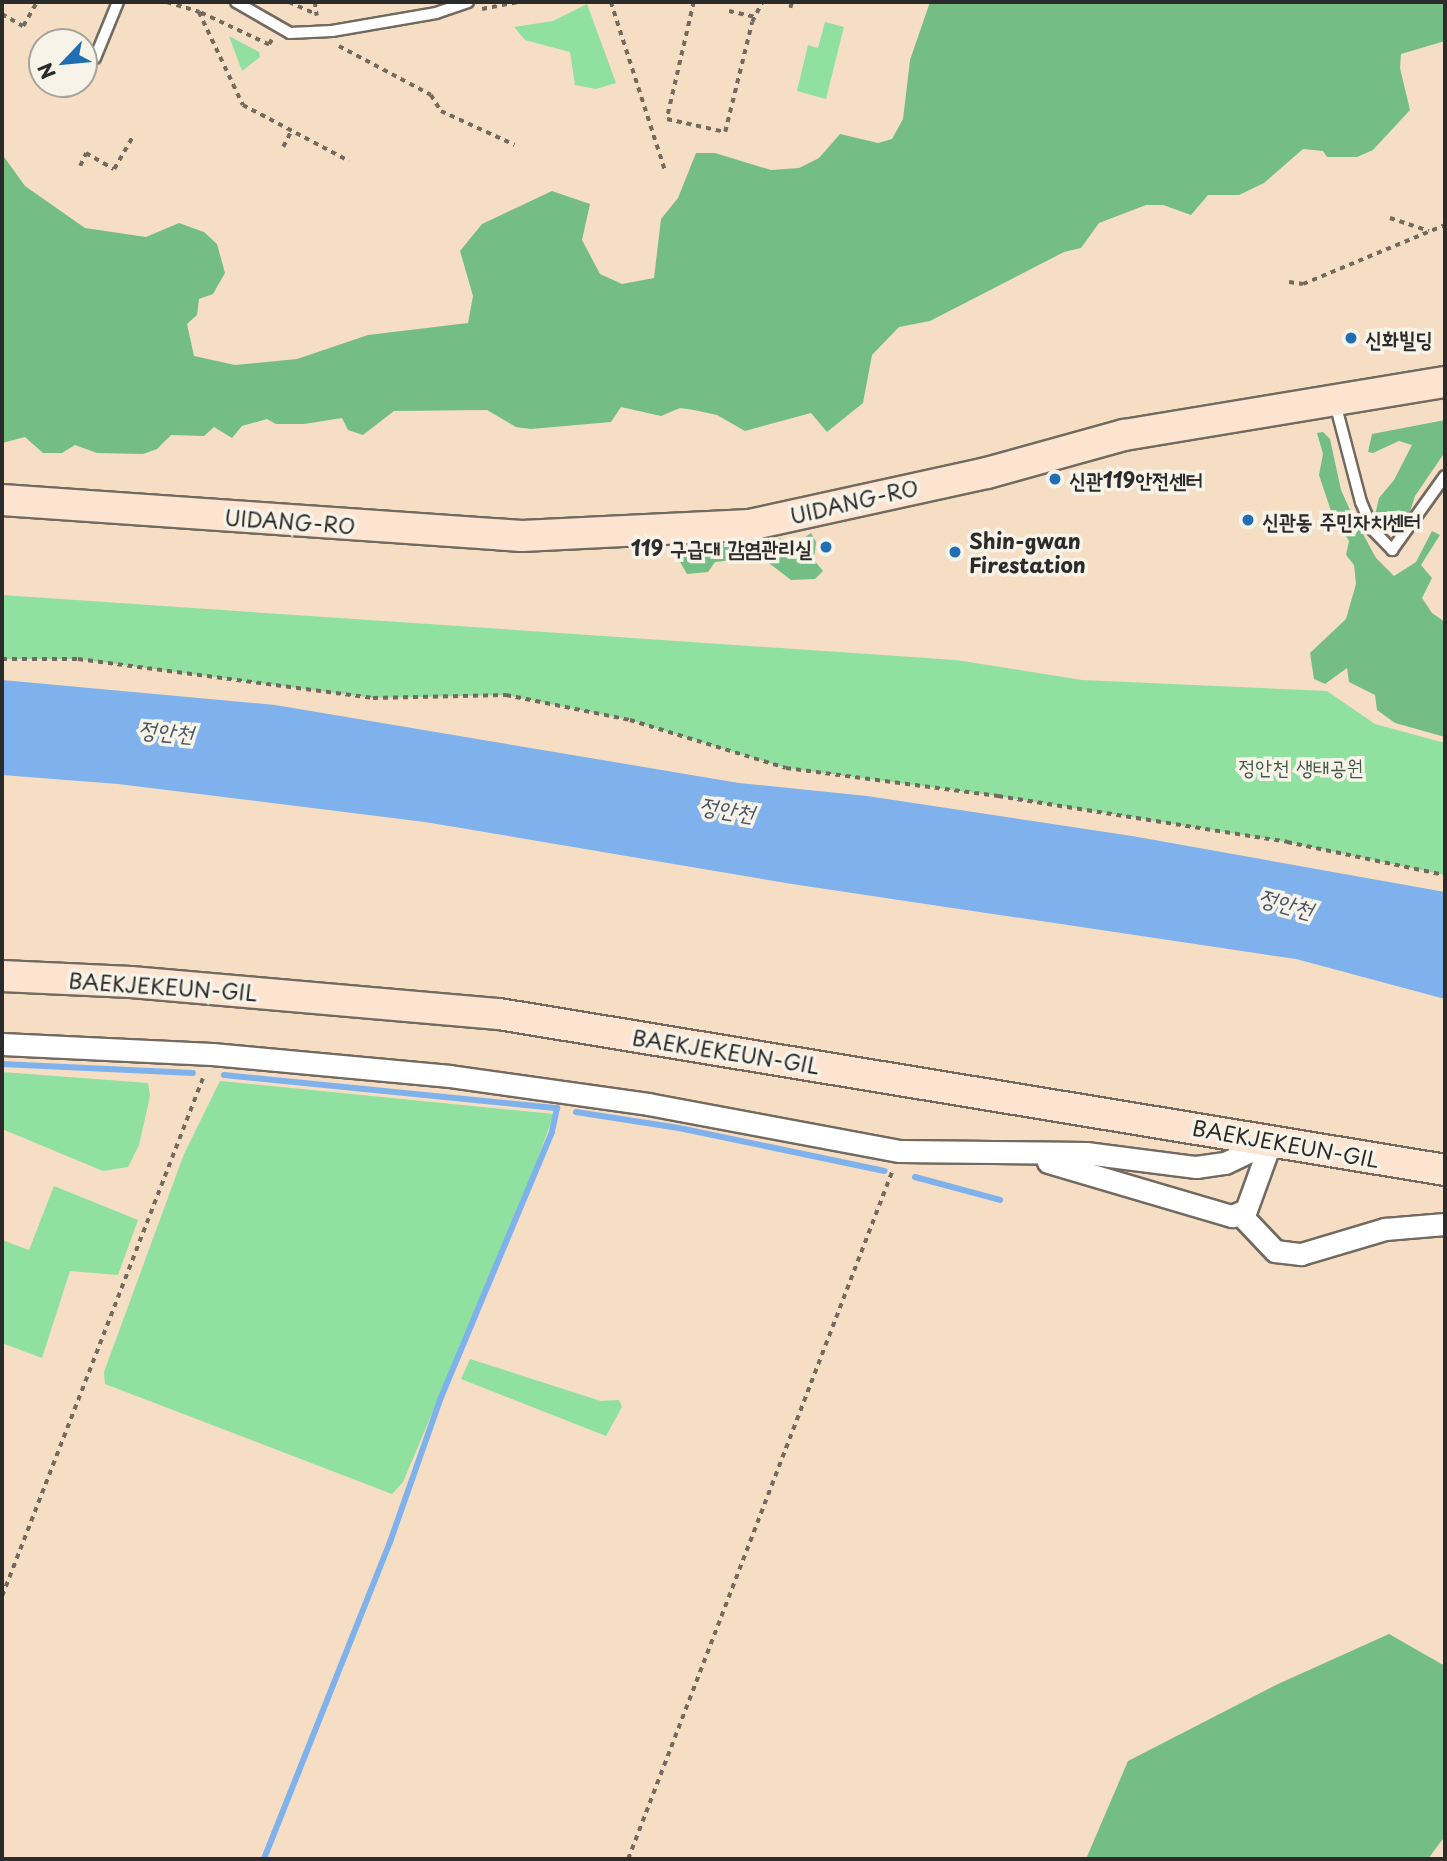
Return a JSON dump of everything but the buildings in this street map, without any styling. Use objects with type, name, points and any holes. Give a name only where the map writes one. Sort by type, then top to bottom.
[{"type":"main road","name":"UIDANG-RO","points":[[2,500],[522,536],[750,525],[987,473],[1124,435],[1334,397],[1445,383]]},
{"type":"main road","name":"BAEKJEKEUN-GIL","points":[[2,976],[158,984],[499,1014],[1445,1170]]},
{"type":"street","points":[[2,1044],[212,1054],[450,1076],[621,1100],[900,1151],[1015,1155],[1086,1153],[1196,1167],[1225,1163],[1271,1141]]},
{"type":"street","points":[[1015,1155],[1073,1166],[1181,1203],[1232,1216],[1246,1210],[1271,1141]]},
{"type":"street","points":[[1239,1213],[1275,1251],[1301,1254],[1385,1229],[1445,1224]]},
{"type":"lane","points":[[98,51],[118,2]]},
{"type":"lane","points":[[236,2],[290,33],[332,31],[471,6]]},
{"type":"lane","points":[[1334,397],[1361,502],[1373,530],[1392,550],[1445,476]]},
{"type":"path","points":[[2,14],[23,26],[37,2]]},
{"type":"path","points":[[167,2],[199,12],[269,45],[280,28]]},
{"type":"path","points":[[289,2],[314,13]]},
{"type":"path","points":[[471,6],[518,2]]},
{"type":"path","points":[[611,2],[665,170]]},
{"type":"path","points":[[694,2],[667,119],[725,132],[755,17],[762,2]]},
{"type":"path","points":[[790,8],[792,2]]},
{"type":"path","points":[[729,11],[755,17]]},
{"type":"path","points":[[199,12],[243,104],[349,161]]},
{"type":"path","points":[[343,38],[335,44],[431,95],[441,111],[515,145]]},
{"type":"path","points":[[283,147],[292,129]]},
{"type":"path","points":[[80,166],[86,153],[114,169],[132,138]]},
{"type":"path","points":[[1390,218],[1430,232]]},
{"type":"path","points":[[1289,282],[1303,284],[1445,225]]},
{"type":"path","points":[[2,659],[78,659],[373,698],[506,695],[630,720],[786,768],[998,796],[1287,842],[1445,875]]},
{"type":"path","points":[[2,1596],[212,1054]]},
{"type":"path","points":[[628,1859],[900,1151]]},
{"type":"green space","points":[[930,2],[1445,2],[1445,41],[1401,54],[1400,68],[1410,110],[1373,150],[1357,157],[1327,157],[1323,151],[1303,149],[1264,183],[1239,195],[1208,195],[1191,215],[1163,205],[1146,205],[1099,223],[1081,248],[1064,252],[930,321],[899,327],[872,355],[863,403],[827,432],[811,413],[745,431],[717,415],[694,410],[680,408],[661,416],[621,407],[611,422],[531,429],[516,427],[487,410],[394,411],[363,435],[348,430],[342,418],[304,424],[276,424],[267,419],[242,426],[232,438],[214,427],[204,436],[171,435],[157,449],[143,454],[97,453],[75,445],[62,453],[43,453],[25,437],[2,443],[2,154],[25,186],[85,228],[146,237],[179,223],[204,232],[217,244],[225,273],[213,294],[199,299],[197,315],[187,324],[194,356],[235,365],[297,359],[368,335],[468,323],[473,296],[460,251],[482,224],[552,191],[590,204],[582,240],[600,274],[622,284],[654,278],[661,219],[678,198],[696,153],[715,153],[771,170],[799,168],[819,158],[840,134],[878,143],[892,139],[903,119],[910,60]]},
{"type":"green space","points":[[587,4],[616,83],[596,89],[575,85],[570,52],[525,40],[514,27],[553,21]]},
{"type":"green space","points":[[825,22],[844,27],[826,99],[797,91],[808,45],[818,48]]},
{"type":"green space","points":[[229,36],[259,52],[260,57],[242,71]]},
{"type":"green space","points":[[1445,420],[1445,452],[1415,496],[1409,515],[1401,526],[1388,530],[1377,525],[1374,519],[1379,498],[1394,480],[1412,445],[1399,441],[1373,453],[1368,452],[1372,434]]},
{"type":"green space","points":[[1323,432],[1330,439],[1341,490],[1350,510],[1376,558],[1394,576],[1416,562],[1432,531],[1440,535],[1421,565],[1432,578],[1422,598],[1432,613],[1445,622],[1445,737],[1395,723],[1377,710],[1375,695],[1349,682],[1347,668],[1325,684],[1314,679],[1310,653],[1346,619],[1356,584],[1354,565],[1346,555],[1349,541],[1332,514],[1319,475],[1323,454],[1317,433]]},
{"type":"green space","points":[[811,533],[816,542],[814,560],[823,571],[815,579],[791,580],[761,557],[715,562],[708,572],[687,574],[676,555],[686,540],[699,538],[713,546],[768,534],[795,544]]},
{"type":"green space","name":"정안천 생태공원","points":[[2,595],[956,660],[1082,680],[1327,691],[1375,724],[1445,743],[1445,875],[1287,842],[998,796],[786,768],[630,720],[506,695],[373,698],[78,659],[2,659]]},
{"type":"green space","points":[[2,1072],[148,1083],[150,1096],[139,1145],[128,1167],[103,1171],[2,1129]]},
{"type":"green space","points":[[220,1081],[554,1114],[528,1186],[403,1482],[392,1494],[105,1384],[104,1372],[184,1154]]},
{"type":"green space","points":[[54,1186],[138,1220],[118,1275],[70,1271],[42,1358],[2,1343],[2,1240],[29,1250]]},
{"type":"green space","points":[[470,1359],[601,1401],[619,1400],[622,1407],[606,1436],[461,1379]]},
{"type":"green space","points":[[1389,1634],[1445,1666],[1445,1836],[1428,1859],[1086,1859],[1128,1761],[1278,1684]]},
{"type":"water","name":"정안천","points":[[2,680],[275,705],[739,783],[867,796],[1132,836],[1445,892],[1445,999],[1296,959],[792,884],[425,822],[118,784],[2,775]]},
{"type":"waterway","points":[[2,1064],[193,1073]]},
{"type":"waterway","points":[[224,1075],[557,1108],[552,1132],[440,1400],[390,1542],[264,1859]]},
{"type":"waterway","points":[[576,1112],[679,1128],[885,1171]]},
{"type":"waterway","points":[[915,1177],[1000,1200]]},
{"type":"place","name":"신화빌딩","points":[[1351,338]]},
{"type":"place","name":"신관119안전센터","points":[[1055,479]]},
{"type":"place","name":"신관동 주민자치센터","points":[[1248,520]]},
{"type":"place","name":"119 구급대 감염관리실","points":[[826,547]]},
{"type":"place","name":"Shin-gwan Firestation","points":[[955,552]]}]
